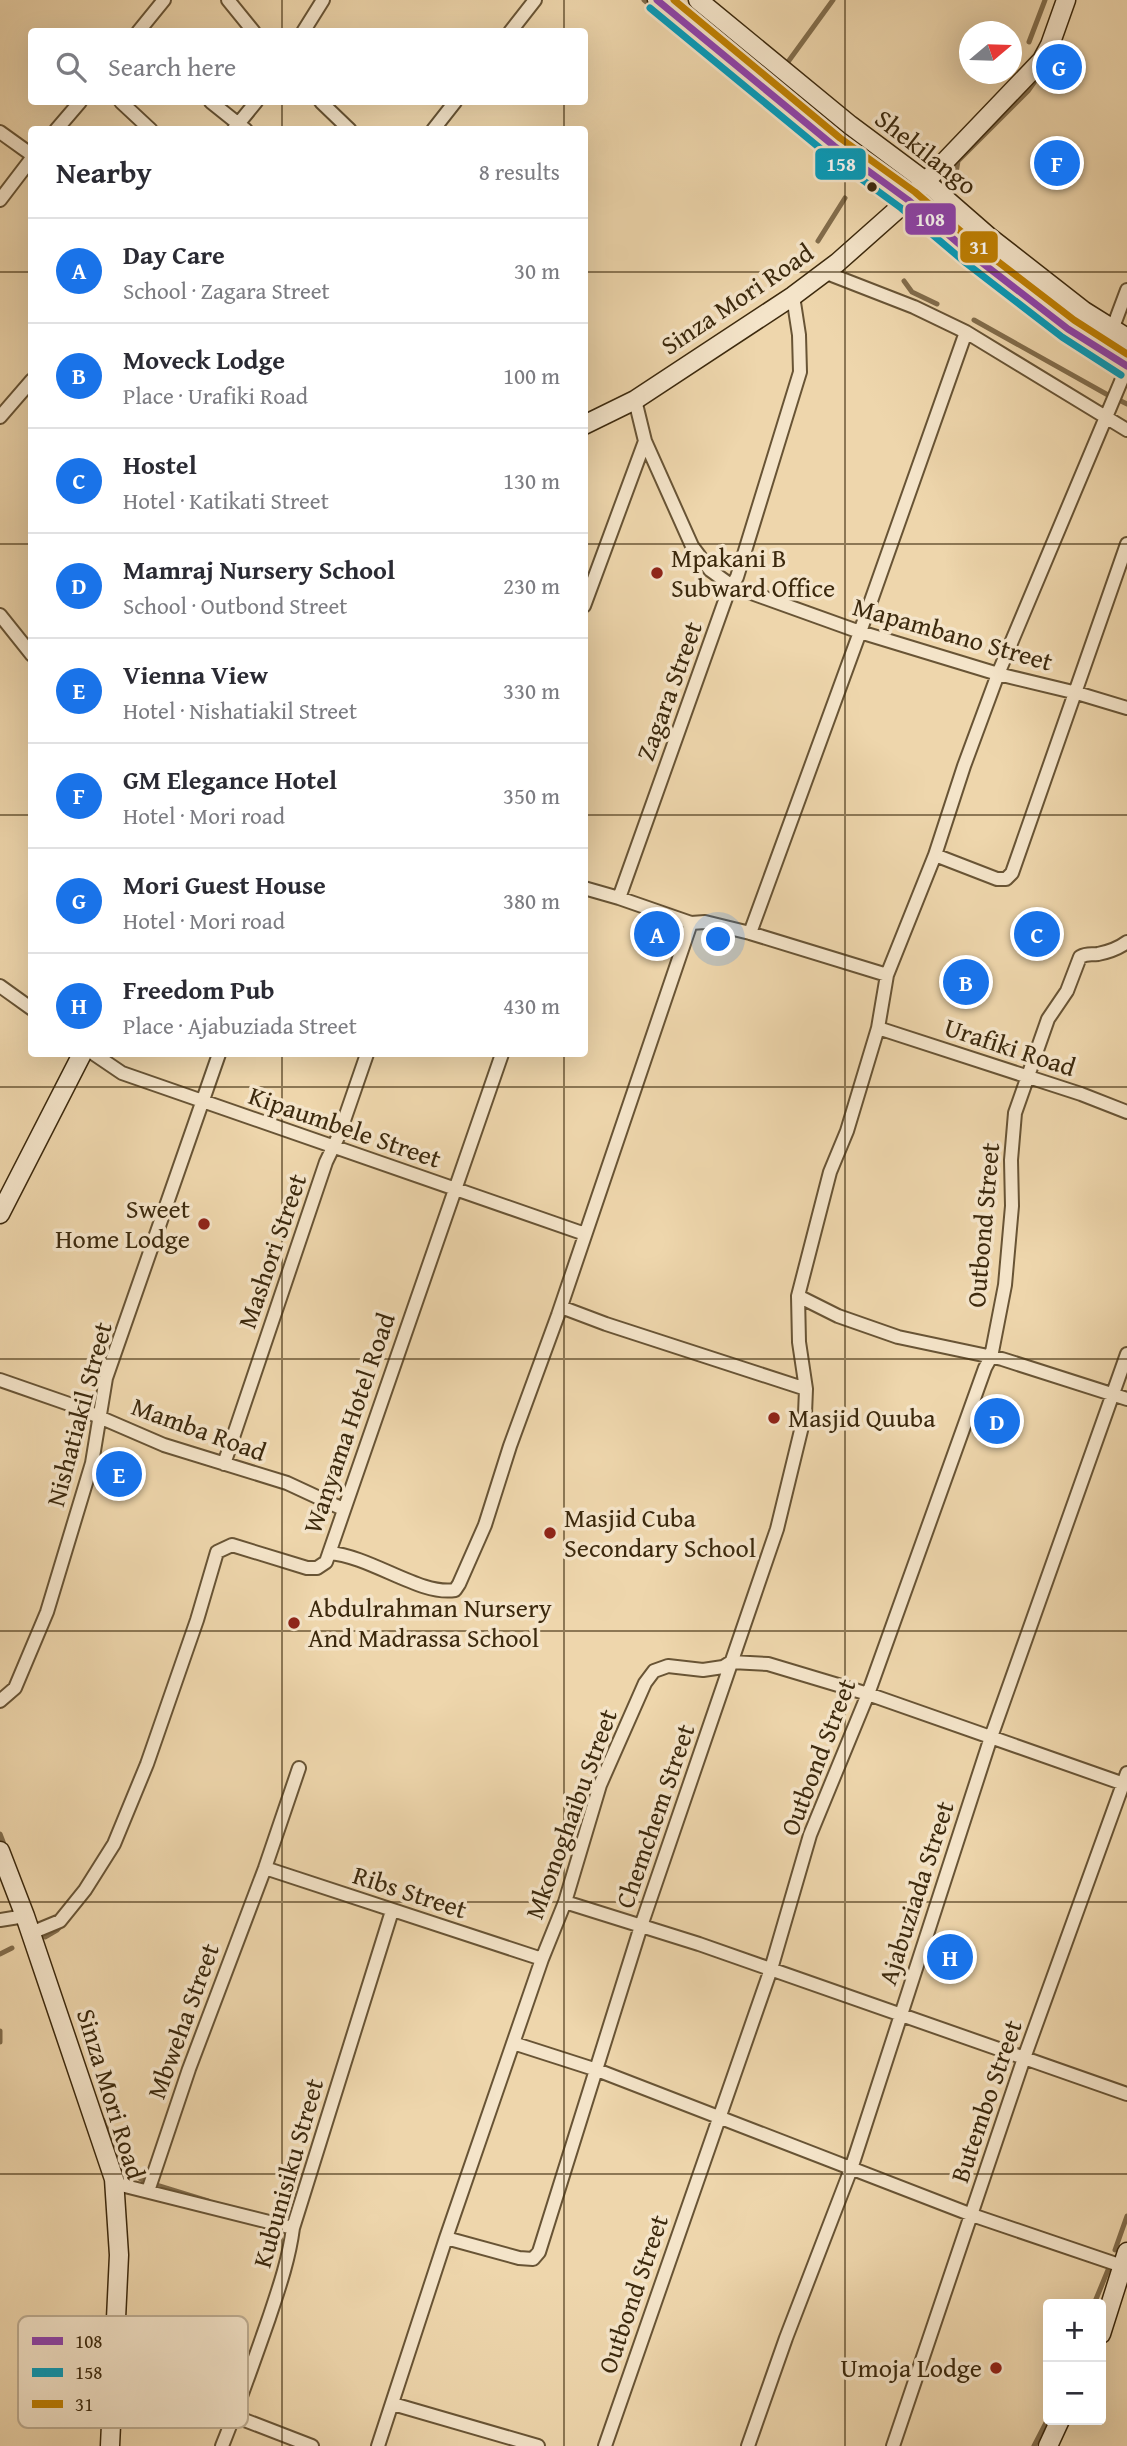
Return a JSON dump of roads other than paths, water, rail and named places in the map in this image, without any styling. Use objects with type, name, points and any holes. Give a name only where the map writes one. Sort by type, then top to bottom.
[{"type":"street","points":[[141,28],[164,0]]},
{"type":"street","points":[[228,0],[251,28]]},
{"type":"street","points":[[306,28],[323,0]]},
{"type":"street","points":[[513,28],[535,0]]},
{"type":"street","name":"Shekilango","points":[[657,0],[834,146],[908,200],[972,255],[1068,329],[1127,366]]},
{"type":"street","name":"Shekilango","points":[[698,0],[850,125],[925,181],[988,236],[1119,334]]},
{"type":"street","name":"Sinza Mori Road","points":[[588,423],[635,400],[793,296],[908,200],[1042,60],[1066,0]]},
{"type":"street","points":[[59,126],[77,105]]},
{"type":"street","points":[[124,105],[147,126]]},
{"type":"street","points":[[214,105],[237,126]]},
{"type":"street","points":[[240,126],[255,105]]},
{"type":"street","points":[[324,105],[346,126]]},
{"type":"street","points":[[436,126],[453,105]]},
{"type":"street","points":[[0,132],[28,154]]},
{"type":"street","points":[[0,200],[28,162]]},
{"type":"street","points":[[824,272],[914,307],[966,332],[1127,429]]},
{"type":"street","points":[[1119,334],[1127,290]]},
{"type":"street","name":"Zagara Street","points":[[620,898],[737,577],[800,372],[799,335],[793,296]]},
{"type":"street","points":[[750,933],[966,332]]},
{"type":"street","name":"Chemchem Street","points":[[446,2238],[519,2258],[533,2259],[539,2252],[641,1926],[777,1529],[805,1414],[806,1388],[799,1342],[798,1296],[830,1172],[847,1131],[878,1028],[887,975],[935,855],[998,674],[1127,366]]},
{"type":"street","points":[[0,417],[28,385]]},
{"type":"street","name":"Mapambano Street","points":[[635,400],[645,441],[692,546],[710,570],[732,586],[860,632],[998,674],[1127,708]]},
{"type":"street","points":[[588,595],[645,441]]},
{"type":"street","points":[[935,855],[997,879],[1010,876],[1077,693],[1127,544]]},
{"type":"street","points":[[0,615],[28,647]]},
{"type":"street","points":[[588,889],[691,923],[705,922],[750,933],[887,975]]},
{"type":"street","points":[[329,1553],[348,1554],[438,1591],[455,1590],[485,1525],[691,923]]},
{"type":"street","name":"Outbond Street","points":[[605,2446],[771,1969],[810,1835],[868,1694],[991,1357],[1005,1285],[1012,1206],[1011,1160],[1015,1113],[1026,1076],[1048,1020],[1067,991],[1080,957],[1085,954],[1095,955],[1127,942]]},
{"type":"street","points":[[0,986],[28,1006]]},
{"type":"street","name":"Urafiki Road","points":[[878,1028],[1081,1094],[1127,1112]]},
{"type":"street","points":[[0,1214],[80,1057]]},
{"type":"street","name":"Kipaumbele Street","points":[[98,1057],[122,1073],[585,1234]]},
{"type":"street","name":"Nishatiakil Street","points":[[0,1700],[15,1688],[47,1612],[92,1463],[106,1378],[218,1057]]},
{"type":"street","name":"Mashori Street","points":[[225,1464],[326,1161],[366,1057]]},
{"type":"street","name":"Wanyama Hotel Road","points":[[28,1924],[60,1921],[85,1890],[114,1844],[160,1725],[197,1620],[217,1552],[226,1546],[238,1545],[312,1569],[322,1566],[329,1553],[501,1057]]},
{"type":"street","points":[[798,1296],[826,1311],[898,1337],[1002,1359],[1127,1399]]},
{"type":"street","points":[[561,1307],[806,1388]]},
{"type":"street","name":"Ajabuziada Street","points":[[748,2446],[851,2169],[991,1737],[1127,1354]]},
{"type":"street","name":"Mamba Road","points":[[0,1380],[100,1416],[164,1445],[287,1483],[343,1509]]},
{"type":"street","name":"Mkonoghaibu Street","points":[[379,2446],[446,2238],[542,1959],[565,1902],[600,1785],[648,1676],[668,1666],[703,1670],[723,1667],[731,1662],[768,1664],[868,1694],[1126,1781]]},
{"type":"street","name":"Mbweha Street","points":[[148,2191],[189,2069],[265,1868],[299,1768]]},
{"type":"street","name":"Butembo Street","points":[[893,2446],[1024,2058],[1126,1781]]},
{"type":"street","name":"Sinza Mori Road","points":[[0,1851],[28,1924],[114,2179],[118,2255],[115,2316]]},
{"type":"street","name":"Ribs Street","points":[[265,1868],[542,1959]]},
{"type":"street","points":[[565,1902],[771,1969],[1127,2094]]},
{"type":"street","name":"Kubunisiku Street","points":[[248,2376],[278,2290],[290,2250],[293,2228],[391,1911]]},
{"type":"street","points":[[0,1920],[28,1924]]},
{"type":"street","points":[[513,2043],[597,2070],[972,2215],[1124,2259],[1106,2318]]},
{"type":"street","points":[[114,2179],[121,2185],[293,2228]]},
{"type":"street","points":[[393,2404],[537,2446]]},
{"type":"street","points":[[248,2421],[312,2446]]},
{"type":"street","points":[[1048,2446],[1058,2425]]},
{"type":"street","name":"Sinza Mori Road","points":[[110,2446],[111,2428]]},
{"type":"street","name":"Kubunisiku Street","points":[[222,2446],[229,2428]]},
{"type":"waterway","points":[[644,0],[655,9]]},
{"type":"waterway","points":[[785,66],[833,0]]},
{"type":"waterway","points":[[1029,42],[1045,0]]},
{"type":"waterway","points":[[953,191],[958,161],[1028,91],[1040,74]]},
{"type":"waterway","points":[[818,241],[845,198]]},
{"type":"waterway","points":[[904,281],[912,292],[937,304]]},
{"type":"waterway","points":[[974,320],[1108,395]]},
{"type":"waterway","points":[[1117,399],[1127,404]]},
{"type":"waterway","points":[[0,1834],[5,1847]]},
{"type":"waterway","points":[[45,1937],[63,1923]]},
{"type":"waterway","points":[[0,1954],[12,1948]]},
{"type":"waterway","points":[[0,2031],[0,2042]]},
{"type":"waterway","points":[[103,2120],[122,2168],[143,2180]]},
{"type":"waterway","points":[[156,2185],[208,2201]]},
{"type":"waterway","points":[[1115,2250],[1127,2216]]},
{"type":"waterway","points":[[1096,2299],[1108,2270]]},
{"type":"waterway","points":[[1034,2446],[1045,2425]]},
{"type":"place","name":"Mori Guest House","points":[[1059,67]]},
{"type":"place","name":"GM Elegance Hotel","points":[[1057,163]]},
{"type":"place","name":"Mpakani B Subward Office","points":[[657,573]]},
{"type":"place","name":"Day Care","points":[[657,934]]},
{"type":"place","name":"Hostel","points":[[1037,934]]},
{"type":"place","name":"Moveck Lodge","points":[[966,982]]},
{"type":"place","name":"Sweet Home Lodge","points":[[204,1224]]},
{"type":"place","name":"Masjid Quuba","points":[[774,1418]]},
{"type":"place","name":"Mamraj Nursery School","points":[[997,1421]]},
{"type":"place","name":"Vienna View","points":[[119,1474]]},
{"type":"place","name":"Masjid Cuba Secondary School","points":[[550,1533]]},
{"type":"place","name":"Abdulrahman Nursery And Madrassa School","points":[[294,1623]]},
{"type":"place","name":"Freedom Pub","points":[[950,1957]]},
{"type":"place","name":"Umoja Lodge","points":[[996,2368]]}]
